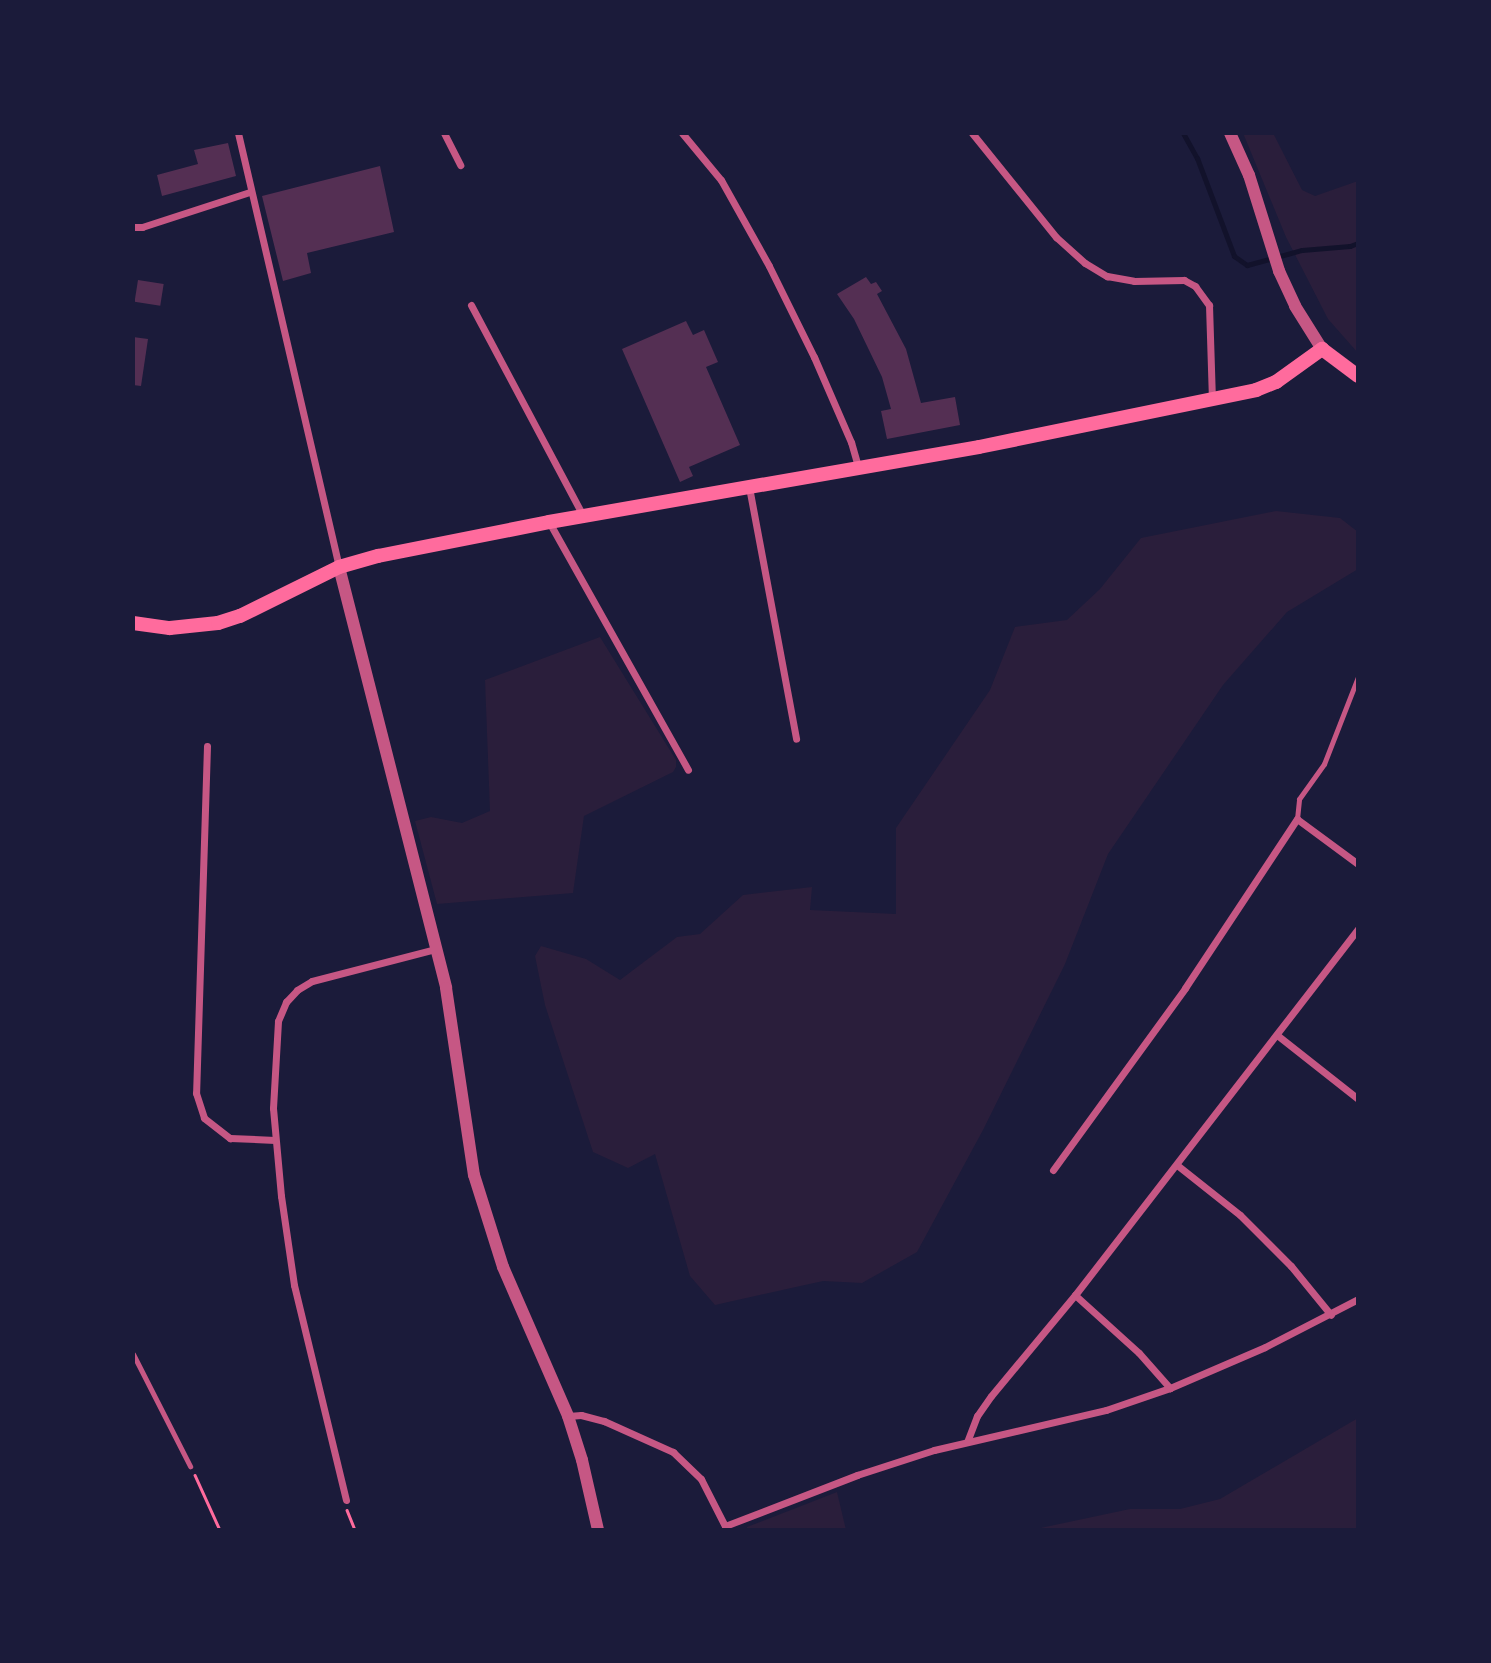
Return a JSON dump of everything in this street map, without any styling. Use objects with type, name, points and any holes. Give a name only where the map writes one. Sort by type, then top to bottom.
[{"type":"main road","points":[[133,623],[170,628],[218,623],[240,616],[339,567],[378,556],[549,522],[979,447],[1256,390],[1276,382],[1322,349],[1358,376]]},
{"type":"street","points":[[238,133],[339,567],[456,1035],[465,1127],[474,1175],[503,1266],[568,1416],[582,1460],[597,1530]]},
{"type":"street","points":[[444,133],[460,165]]},
{"type":"street","points":[[682,133],[721,180],[769,266],[814,357],[851,442],[858,467]]},
{"type":"street","points":[[972,133],[1056,237],[1085,263],[1107,276],[1134,281],[1184,280],[1195,286],[1209,304],[1212,400]]},
{"type":"street","points":[[1230,133],[1249,175],[1279,271],[1295,306],[1322,349]]},
{"type":"street","points":[[133,227],[142,228],[250,192]]},
{"type":"street","points":[[471,305],[583,516]]},
{"type":"street","points":[[748,486],[796,739]]},
{"type":"street","points":[[549,522],[688,770]]},
{"type":"street","points":[[207,746],[197,1093],[204,1118],[230,1138],[275,1140]]},
{"type":"street","points":[[1053,1171],[1185,988],[1297,819],[1358,864]]},
{"type":"street","points":[[967,1441],[969,1431],[984,1406],[1177,1165],[1358,929]]},
{"type":"street","points":[[346,1500],[293,1285],[275,1140],[275,1053],[278,1021],[286,1002],[297,990],[312,981],[436,949]]},
{"type":"street","points":[[1277,1035],[1358,1099]]},
{"type":"street","points":[[1177,1165],[1240,1215],[1291,1266],[1331,1315]]},
{"type":"street","points":[[1075,1295],[1139,1353],[1170,1388]]},
{"type":"street","points":[[568,1416],[604,1422],[673,1452],[701,1479],[726,1528],[857,1475],[967,1441],[1106,1410],[1170,1388],[1331,1315],[1358,1299]]},
{"type":"lane","points":[[1297,819],[1299,799],[1324,764],[1358,677]]},
{"type":"lane","points":[[133,1354],[190,1466]]},
{"type":"path","points":[[190,1466],[220,1530]]},
{"type":"path","points":[[346,1500],[346,1508],[355,1530]]},
{"type":"shaded area","points":[[1243,133],[1273,133],[1302,190],[1315,196],[1358,181],[1358,353],[1328,319],[1286,237]]},
{"type":"shaded area","points":[[1276,511],[1340,518],[1358,532],[1358,569],[1287,612],[1223,685],[1108,854],[1065,964],[983,1130],[917,1252],[862,1283],[823,1281],[715,1305],[690,1276],[655,1154],[628,1168],[593,1152],[545,1005],[535,956],[541,946],[586,959],[620,980],[677,937],[700,934],[743,895],[812,887],[810,910],[896,914],[896,828],[990,690],[1015,627],[1067,620],[1100,589],[1141,538]]},
{"type":"shaded area","points":[[600,637],[676,760],[673,772],[584,816],[573,893],[437,904],[415,821],[431,817],[462,823],[490,811],[485,680]]},
{"type":"shaded area","points":[[1358,1418],[1358,1530],[1031,1530],[1130,1509],[1180,1509],[1220,1499]]},
{"type":"shaded area","points":[[837,1492],[846,1530],[746,1530],[747,1527]]},
{"type":"building","points":[[228,143],[236,176],[162,196],[157,175],[198,164],[194,150]]},
{"type":"building","points":[[380,166],[394,232],[307,253],[311,273],[283,281],[262,196]]},
{"type":"building","points":[[866,277],[871,284],[876,282],[882,291],[877,294],[906,349],[921,403],[955,397],[960,425],[887,439],[881,411],[891,409],[882,377],[854,319],[837,294]]},
{"type":"building","points":[[138,280],[164,284],[160,306],[135,302]]},
{"type":"building","points":[[686,321],[693,335],[704,330],[718,362],[706,367],[740,445],[689,467],[693,476],[680,482],[622,349]]},
{"type":"building","points":[[133,337],[148,339],[141,386],[133,385]]},
{"type":"waterway","points":[[1183,133],[1197,158],[1234,256],[1247,265],[1302,250],[1358,243]]}]
